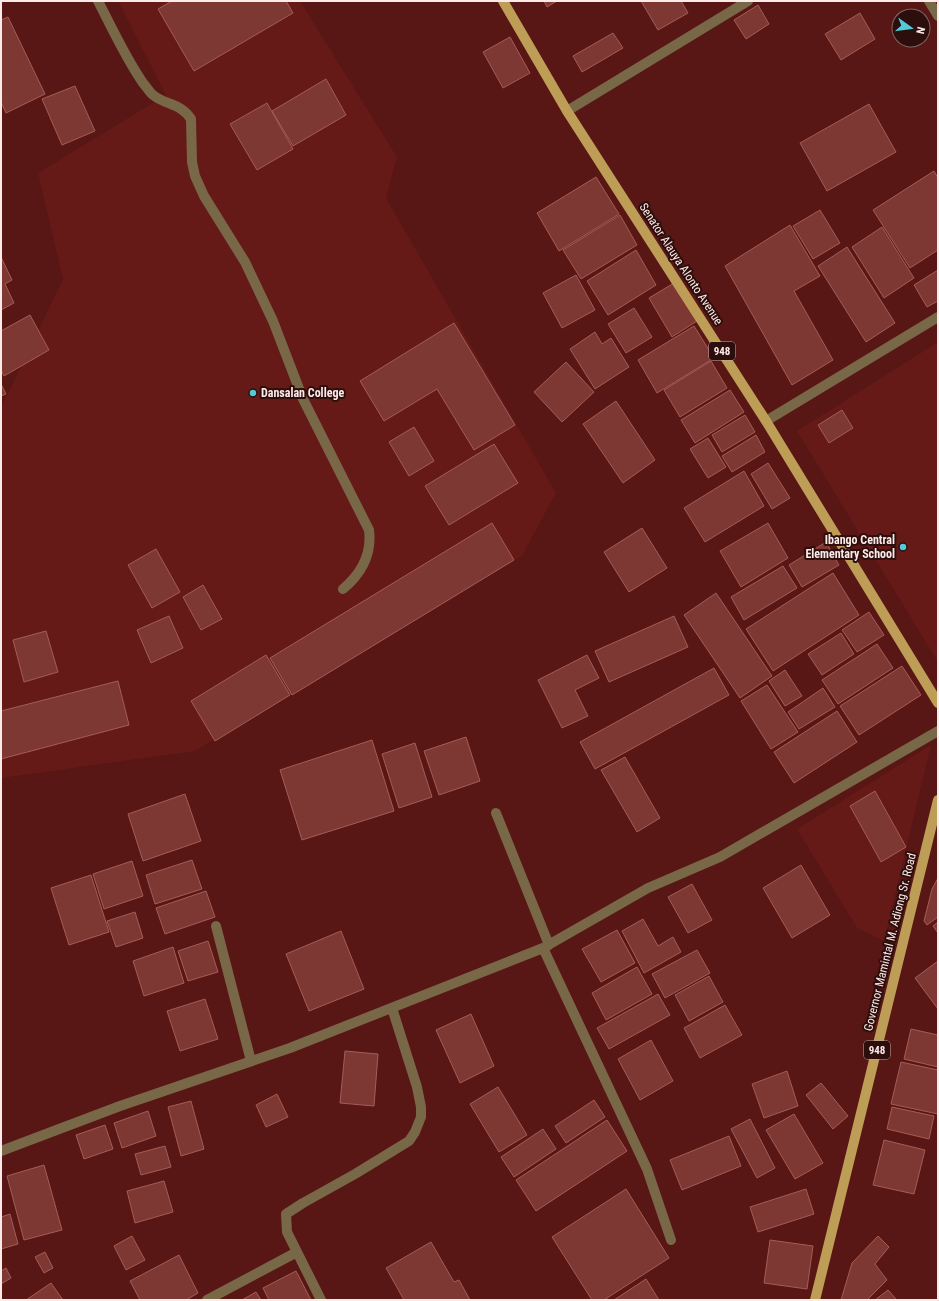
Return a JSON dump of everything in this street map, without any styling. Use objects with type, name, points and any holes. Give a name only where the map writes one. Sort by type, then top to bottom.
[{"type":"main road","name":"Senator Alauya Alonto Avenue","points":[[503,1],[567,111],[766,421],[938,703]]},
{"type":"main road","name":"Governor Mamintal M. Adiong Sr. Road","points":[[815,1300],[938,800]]},
{"type":"street","points":[[98,1],[137,74],[147,88],[153,95],[182,109],[188,114],[191,120],[192,162],[195,176],[204,196],[244,262],[273,321],[303,399],[369,530],[370,540],[364,563],[354,580],[342,589]]},
{"type":"street","points":[[567,111],[748,1]]},
{"type":"street","points":[[929,1],[938,16]]},
{"type":"street","points":[[766,421],[938,317]]},
{"type":"street","points":[[1,1151],[120,1106],[290,1048],[546,947],[648,888],[720,857],[938,731]]},
{"type":"street","points":[[496,813],[546,947],[647,1169],[671,1240]]},
{"type":"street","points":[[216,926],[251,1061]]},
{"type":"street","points":[[321,1300],[288,1232],[286,1214],[409,1142],[416,1132],[421,1117],[421,1107],[417,1087],[392,1008]]},
{"type":"street","points":[[207,1300],[297,1252]]},
{"type":"shaded area","name":"Dansalan College","points":[[118,1],[300,1],[397,157],[386,198],[556,493],[522,556],[195,751],[1,778],[1,408],[63,279],[38,173],[166,95]]},
{"type":"shaded area","name":"Ibango Central Elementary School","points":[[938,342],[938,662],[797,431]]},
{"type":"shaded area","points":[[931,745],[884,941],[857,928],[797,829]]},
{"type":"building","points":[[172,1],[286,1],[293,13],[194,71],[158,9]]},
{"type":"building","points":[[544,1],[557,1],[547,7]]},
{"type":"building","points":[[641,1],[681,1],[688,13],[658,30]]},
{"type":"building","points":[[758,5],[769,24],[746,39],[734,20]]},
{"type":"building","points":[[860,13],[875,39],[841,60],[825,34]]},
{"type":"building","points":[[8,17],[45,94],[6,113],[1,102],[1,20]]},
{"type":"building","points":[[613,33],[623,48],[582,72],[573,56]]},
{"type":"building","points":[[510,37],[530,73],[503,88],[483,52]]},
{"type":"building","points":[[326,79],[346,115],[293,146],[272,111]]},
{"type":"building","points":[[75,86],[95,131],[62,145],[42,99]]},
{"type":"building","points":[[267,103],[293,149],[257,170],[230,124]]},
{"type":"building","points":[[869,104],[896,152],[827,191],[800,143]]},
{"type":"building","points":[[934,171],[938,178],[938,250],[910,268],[873,210]]},
{"type":"building","points":[[596,177],[619,214],[559,251],[537,213]]},
{"type":"building","points":[[820,210],[840,243],[813,259],[793,226]]},
{"type":"building","points":[[620,215],[637,245],[581,279],[563,250]]},
{"type":"building","points":[[790,225],[820,276],[794,291],[833,360],[792,385],[725,266]]},
{"type":"building","points":[[882,227],[914,278],[884,298],[852,247]]},
{"type":"building","points":[[847,247],[895,323],[866,342],[818,266]]},
{"type":"building","points":[[636,250],[656,285],[608,315],[587,281]]},
{"type":"building","points":[[1,257],[12,280],[5,284],[14,303],[1,310]]},
{"type":"building","points":[[938,270],[938,301],[927,307],[914,285]]},
{"type":"building","points":[[576,275],[595,310],[562,328],[543,293]]},
{"type":"building","points":[[674,283],[697,321],[672,337],[649,298]]},
{"type":"building","points":[[634,308],[652,337],[626,353],[608,324]]},
{"type":"building","points":[[30,315],[49,350],[4,376],[1,370],[1,331]]},
{"type":"building","points":[[454,323],[515,425],[474,450],[437,389],[384,421],[360,381]]},
{"type":"building","points":[[694,326],[714,358],[657,393],[638,360]]},
{"type":"building","points":[[595,332],[602,344],[611,338],[629,367],[595,389],[570,349]]},
{"type":"building","points":[[711,361],[727,388],[680,417],[664,390]]},
{"type":"building","points":[[566,362],[594,392],[562,422],[534,392]]},
{"type":"building","points":[[1,384],[6,394],[1,396]]},
{"type":"building","points":[[730,390],[744,412],[695,443],[681,420]]},
{"type":"building","points":[[616,401],[655,460],[623,483],[583,424]]},
{"type":"building","points":[[842,410],[853,428],[829,443],[818,425]]},
{"type":"building","points":[[745,415],[755,432],[722,452],[712,435]]},
{"type":"building","points":[[414,427],[434,461],[409,476],[389,442]]},
{"type":"building","points":[[756,435],[765,452],[732,472],[722,456]]},
{"type":"building","points":[[708,438],[726,467],[708,478],[690,449]]},
{"type":"building","points":[[494,444],[518,483],[449,525],[425,486]]},
{"type":"building","points":[[768,463],[790,498],[772,509],[751,474]]},
{"type":"building","points":[[744,471],[764,506],[705,542],[684,508]]},
{"type":"building","points":[[492,523],[514,560],[292,695],[270,658]]},
{"type":"building","points":[[768,523],[788,558],[741,587],[720,551]]},
{"type":"building","points":[[642,528],[667,568],[629,592],[604,552]]},
{"type":"building","points":[[826,542],[839,565],[802,587],[789,565]]},
{"type":"building","points":[[156,549],[180,592],[152,608],[128,565]]},
{"type":"building","points":[[783,566],[797,588],[744,620],[731,597]]},
{"type":"building","points":[[833,573],[859,615],[773,671],[746,629]]},
{"type":"building","points":[[203,585],[222,619],[201,630],[183,597]]},
{"type":"building","points":[[716,593],[772,676],[740,698],[684,615]]},
{"type":"building","points":[[869,612],[884,635],[857,652],[842,630]]},
{"type":"building","points":[[169,616],[183,648],[151,663],[137,630]]},
{"type":"building","points":[[674,616],[688,647],[609,682],[595,651]]},
{"type":"building","points":[[46,631],[58,672],[24,682],[13,640]]},
{"type":"building","points":[[841,633],[854,654],[822,675],[808,654]]},
{"type":"building","points":[[877,644],[893,668],[838,704],[822,680]]},
{"type":"building","points":[[266,655],[290,695],[215,741],[191,701]]},
{"type":"building","points":[[587,655],[599,678],[575,690],[588,716],[562,728],[538,680]]},
{"type":"building","points":[[902,666],[921,695],[859,735],[840,706]]},
{"type":"building","points":[[714,668],[729,695],[595,769],[580,742]]},
{"type":"building","points":[[785,670],[802,696],[785,706],[769,681]]},
{"type":"building","points":[[118,681],[129,725],[1,759],[1,711]]},
{"type":"building","points":[[767,685],[798,732],[771,749],[741,701]]},
{"type":"building","points":[[823,688],[835,707],[799,729],[788,712]]},
{"type":"building","points":[[837,711],[857,742],[794,783],[774,752]]},
{"type":"building","points":[[466,737],[480,781],[439,795],[424,751]]},
{"type":"building","points":[[372,740],[394,811],[302,840],[280,770]]},
{"type":"building","points":[[415,743],[432,797],[399,808],[382,754]]},
{"type":"building","points":[[625,757],[660,818],[637,832],[601,770]]},
{"type":"building","points":[[875,791],[906,847],[881,862],[850,806]]},
{"type":"building","points":[[185,794],[201,841],[143,861],[128,814]]},
{"type":"building","points":[[192,860],[202,889],[155,904],[146,875]]},
{"type":"building","points":[[132,861],[143,896],[104,909],[93,874]]},
{"type":"building","points":[[801,865],[830,915],[792,938],[763,888]]},
{"type":"building","points":[[91,875],[109,932],[69,945],[51,888]]},
{"type":"building","points":[[938,878],[938,917],[927,925],[924,921],[932,889]]},
{"type":"building","points":[[692,884],[712,920],[688,933],[668,897]]},
{"type":"building","points":[[206,891],[215,917],[165,934],[156,908]]},
{"type":"building","points":[[135,912],[143,938],[116,947],[107,921]]},
{"type":"building","points":[[643,919],[658,946],[673,937],[681,952],[644,973],[622,931]]},
{"type":"building","points":[[938,922],[938,933],[933,926]]},
{"type":"building","points":[[617,930],[635,963],[601,982],[582,949]]},
{"type":"building","points":[[341,931],[364,989],[309,1011],[286,954]]},
{"type":"building","points":[[208,941],[218,972],[188,981],[178,951]]},
{"type":"building","points":[[173,947],[184,983],[144,996],[133,961]]},
{"type":"building","points":[[697,950],[710,973],[665,998],[652,974]]},
{"type":"building","points":[[938,961],[938,1009],[915,978]]},
{"type":"building","points":[[637,967],[652,994],[606,1020],[592,993]]},
{"type":"building","points":[[709,976],[723,1002],[689,1021],[675,995]]},
{"type":"building","points":[[658,994],[670,1015],[609,1049],[597,1028]]},
{"type":"building","points":[[205,999],[218,1039],[180,1051],[167,1011]]},
{"type":"building","points":[[725,1005],[742,1035],[700,1058],[684,1028]]},
{"type":"building","points":[[471,1014],[494,1066],[460,1083],[436,1030]]},
{"type":"building","points":[[911,1029],[938,1035],[938,1067],[904,1059]]},
{"type":"building","points":[[651,1040],[673,1081],[640,1100],[618,1059]]},
{"type":"building","points":[[345,1051],[378,1054],[374,1106],[340,1103]]},
{"type":"building","points":[[901,1062],[938,1070],[938,1114],[891,1104]]},
{"type":"building","points":[[787,1071],[798,1106],[764,1118],[752,1084]]},
{"type":"building","points":[[821,1083],[848,1116],[833,1129],[806,1095]]},
{"type":"building","points":[[498,1087],[527,1135],[499,1152],[470,1104]]},
{"type":"building","points":[[277,1094],[288,1117],[266,1127],[256,1105]]},
{"type":"building","points":[[594,1100],[605,1117],[566,1143],[555,1126]]},
{"type":"building","points":[[191,1101],[204,1149],[181,1156],[168,1107]]},
{"type":"building","points":[[892,1107],[934,1116],[929,1139],[887,1129]]},
{"type":"building","points":[[148,1111],[156,1136],[122,1148],[114,1123]]},
{"type":"building","points":[[794,1114],[823,1163],[795,1179],[766,1130]]},
{"type":"building","points":[[750,1119],[775,1168],[757,1178],[731,1129]]},
{"type":"building","points":[[607,1120],[627,1151],[536,1211],[516,1180]]},
{"type":"building","points":[[105,1125],[113,1149],[84,1159],[76,1135]]},
{"type":"building","points":[[543,1129],[556,1149],[514,1177],[501,1157]]},
{"type":"building","points":[[729,1136],[741,1166],[682,1190],[670,1160]]},
{"type":"building","points":[[884,1140],[925,1150],[914,1194],[873,1185]]},
{"type":"building","points":[[165,1146],[171,1167],[141,1175],[135,1154]]},
{"type":"building","points":[[44,1165],[62,1230],[24,1240],[7,1176]]},
{"type":"building","points":[[164,1181],[173,1212],[135,1223],[127,1191]]},
{"type":"building","points":[[626,1189],[669,1258],[604,1300],[592,1300],[552,1237]]},
{"type":"building","points":[[806,1189],[814,1214],[758,1232],[750,1207]]},
{"type":"building","points":[[10,1214],[18,1244],[1,1249],[1,1217]]},
{"type":"building","points":[[132,1236],[145,1260],[126,1270],[114,1246]]},
{"type":"building","points":[[878,1236],[889,1247],[875,1264],[887,1280],[867,1300],[841,1300],[852,1263]]},
{"type":"building","points":[[770,1240],[813,1246],[807,1289],[764,1283]]},
{"type":"building","points":[[431,1242],[454,1282],[459,1280],[470,1300],[404,1300],[386,1268]]},
{"type":"building","points":[[45,1252],[53,1268],[44,1273],[35,1257]]},
{"type":"building","points":[[179,1255],[198,1293],[186,1300],[140,1300],[130,1281]]},
{"type":"building","points":[[6,1268],[11,1278],[1,1284],[1,1271]]},
{"type":"building","points":[[296,1271],[311,1300],[269,1300],[263,1288]]},
{"type":"building","points":[[646,1279],[659,1300],[614,1300]]},
{"type":"building","points":[[51,1283],[63,1300],[26,1300]]},
{"type":"building","points":[[888,1290],[897,1300],[875,1300]]},
{"type":"building","points":[[256,1292],[261,1300],[242,1300]]},
{"type":"place","name":"Dansalan College","points":[[253,393]]},
{"type":"place","name":"Ibango Central Elementary School","points":[[903,547]]}]
